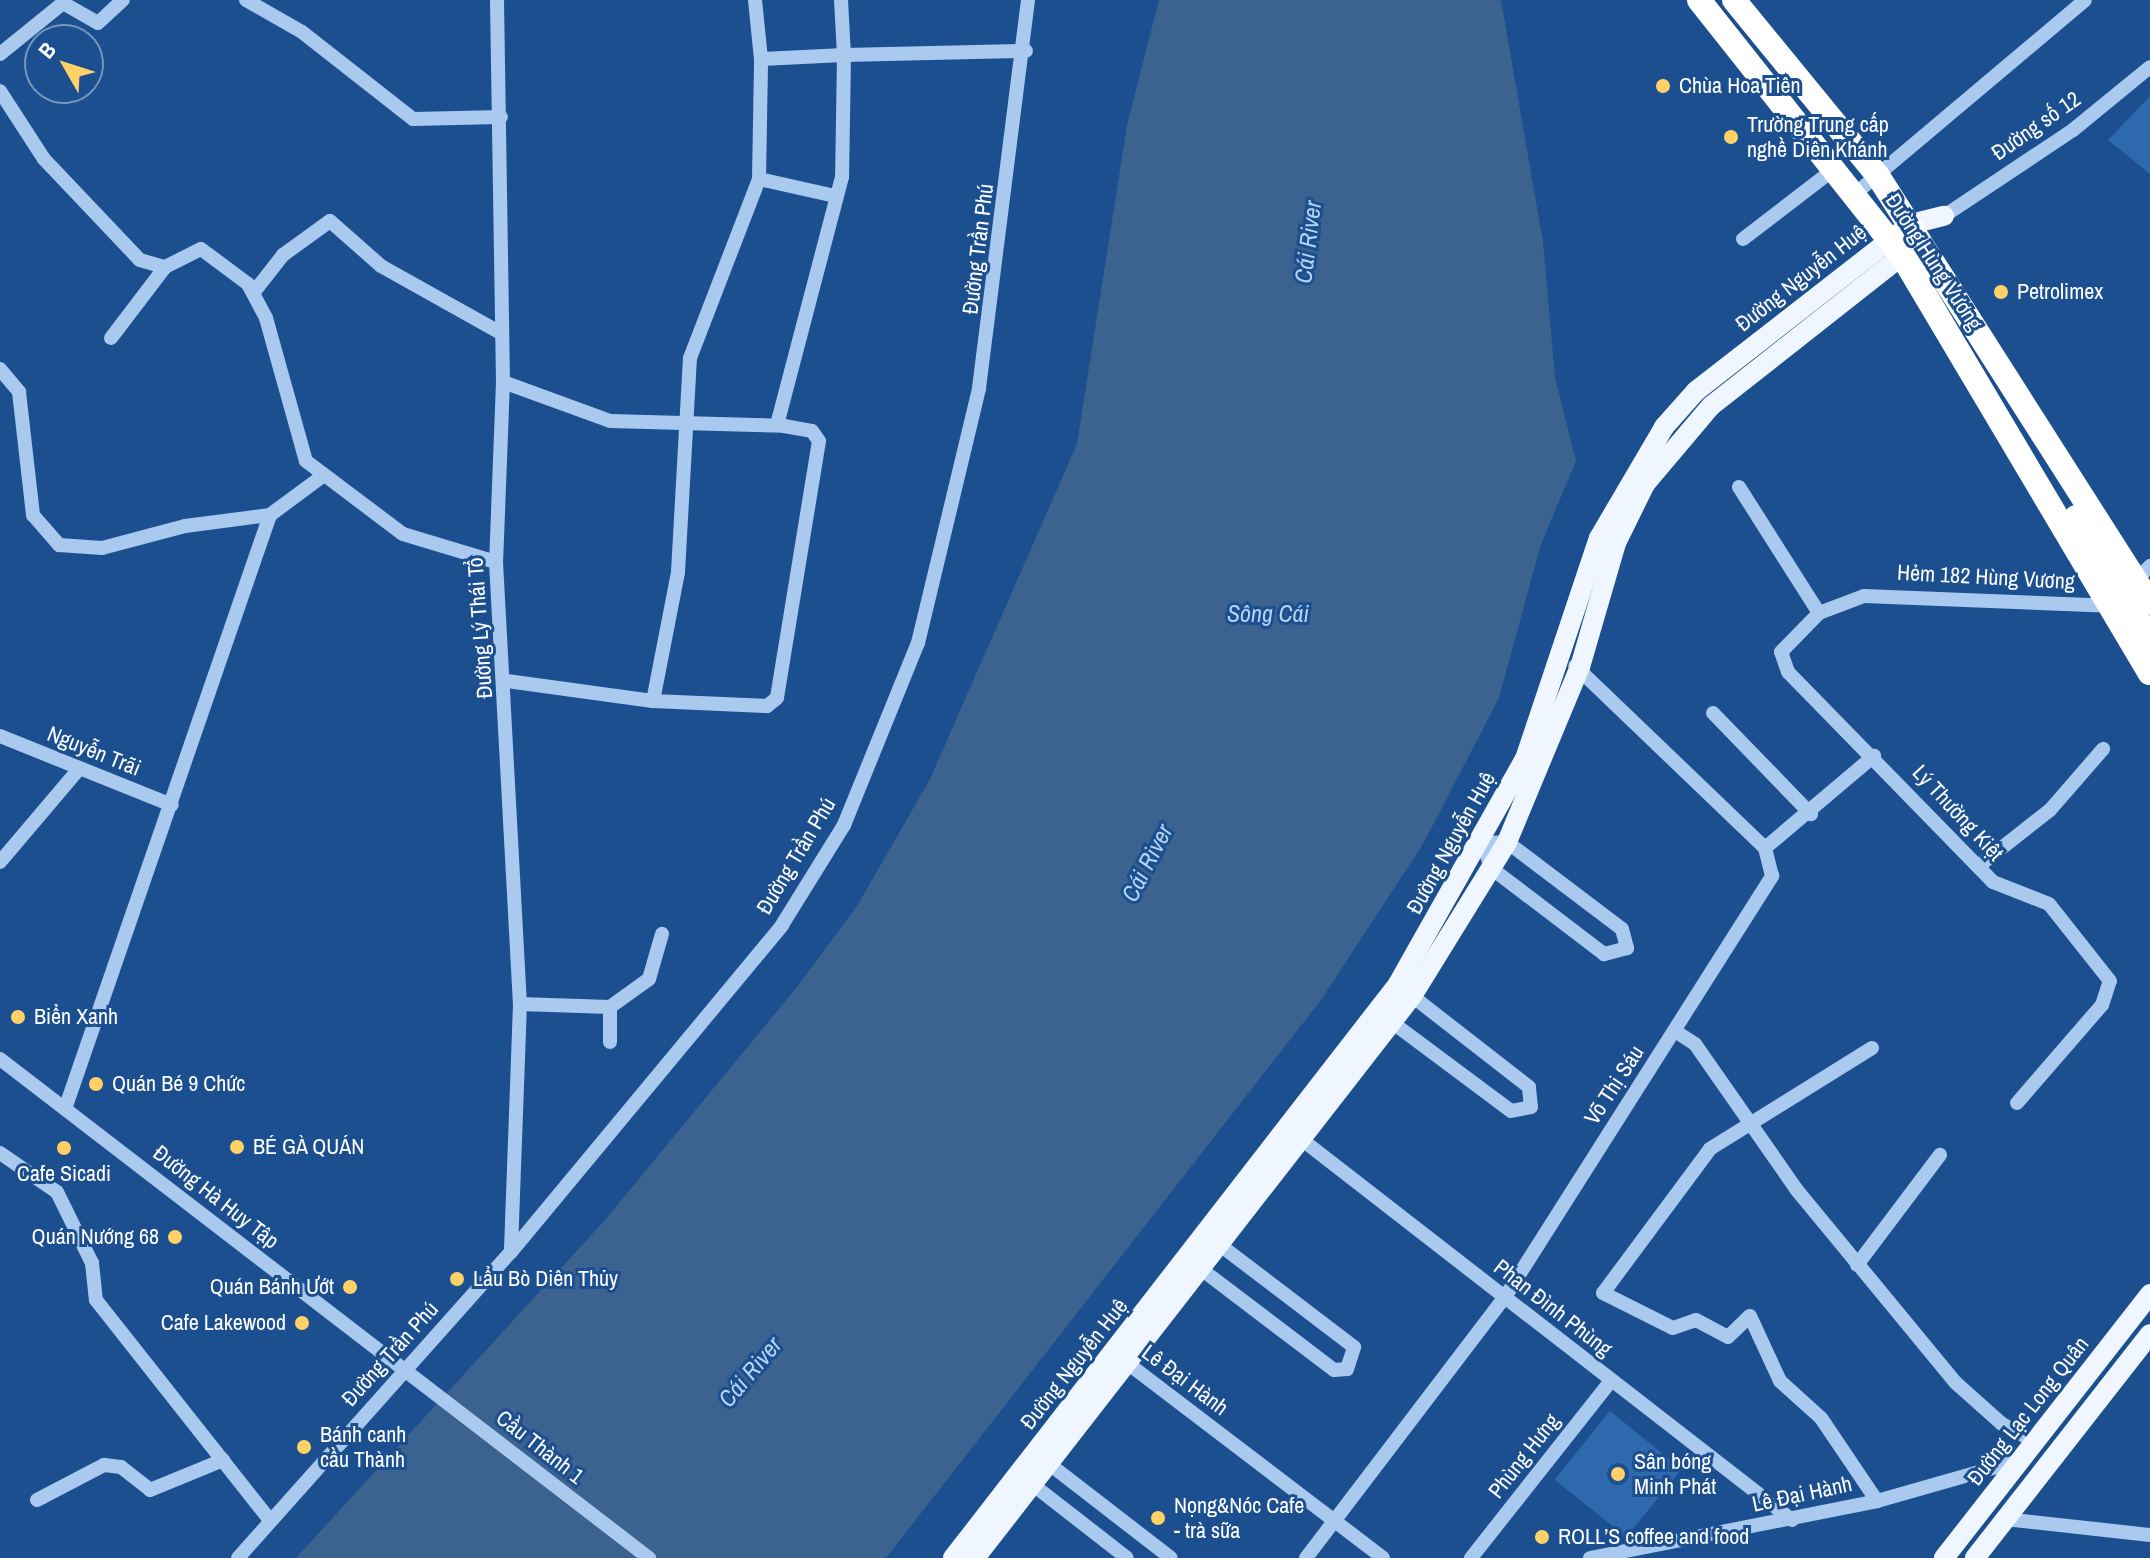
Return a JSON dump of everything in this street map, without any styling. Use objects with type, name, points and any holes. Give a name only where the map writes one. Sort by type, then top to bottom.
[{"type":"highway","name":"Đường Hùng Vương","points":[[1699,0],[1856,193],[1896,248],[1997,409]]},
{"type":"highway","name":"Đường Hùng Vương","points":[[1734,0],[1878,176],[2018,395]]},
{"type":"highway","points":[[2018,395],[2057,485]]},
{"type":"highway","points":[[2018,395],[2143,573],[2150,603]]},
{"type":"highway","points":[[1997,409],[2057,485],[2150,639]]},
{"type":"highway","points":[[1997,409],[2150,673]]},
{"type":"main road","name":"Đường Nguyễn Huệ","points":[[953,1558],[1120,1358],[1296,1135],[1393,1023],[1412,996],[1507,842],[1571,664],[1614,503],[1664,427],[1696,391],[1916,232],[1944,216]]},
{"type":"main road","name":"Đường Nguyễn Huệ","points":[[975,1558],[1048,1463],[1120,1358],[1220,1245],[1398,984],[1483,843],[1571,664]]},
{"type":"main road","name":"Đường Lạc Long Quân","points":[[1944,1558],[2150,1294]]},
{"type":"main road","points":[[1981,1550],[2150,1334]]},
{"type":"street","points":[[0,54],[63,3],[98,23],[123,0]]},
{"type":"street","points":[[246,0],[302,32],[413,119],[501,117]]},
{"type":"street","name":"Đường Lý Thái Tổ","points":[[497,0],[503,382],[496,562],[507,681],[520,1004],[511,1252]]},
{"type":"street","points":[[653,701],[678,572],[683,420],[695,339],[759,179],[761,59],[755,0]]},
{"type":"street","points":[[777,425],[844,163],[841,0]]},
{"type":"street","name":"Đường Trần Phú","points":[[238,1558],[269,1519],[511,1252],[782,925],[844,825],[890,726],[918,643],[986,355],[1026,51],[1028,0]]},
{"type":"street","points":[[1856,193],[2085,0]]},
{"type":"street","points":[[761,59],[1026,51]]},
{"type":"street","name":"Đường số 12","points":[[1944,216],[2073,130],[2150,67]]},
{"type":"street","points":[[0,91],[44,159],[100,222],[140,260],[165,267]]},
{"type":"street","points":[[1743,239],[1837,167]]},
{"type":"street","points":[[759,179],[835,196]]},
{"type":"street","points":[[254,292],[283,255],[330,221],[381,266],[501,333]]},
{"type":"street","points":[[111,338],[165,267],[205,250],[254,292],[300,450],[324,475],[403,534],[496,562]]},
{"type":"street","points":[[0,369],[22,404],[33,515],[59,545],[102,548],[185,526],[270,515],[324,475]]},
{"type":"street","points":[[503,382],[610,421],[683,420],[777,425],[812,431],[819,441],[777,698],[767,706],[653,701],[507,681]]},
{"type":"street","points":[[1739,487],[1819,613]]},
{"type":"street","points":[[65,1109],[270,515]]},
{"type":"street","name":"Hẻm 182 Hùng Vương","points":[[1783,648],[1819,613],[1854,599],[1901,594],[2109,606]]},
{"type":"street","name":"Lý Thường Kiệt","points":[[1783,648],[1788,672],[1874,756],[1996,884],[2049,904],[2111,984],[2017,1103]]},
{"type":"street","points":[[1571,664],[1765,848],[1811,814],[1874,756]]},
{"type":"street","points":[[1713,713],[1811,814]]},
{"type":"street","name":"Nguyễn Trãi","points":[[0,736],[78,770],[172,805]]},
{"type":"street","points":[[1980,865],[2050,810],[2103,749]]},
{"type":"street","points":[[0,862],[78,770]]},
{"type":"street","points":[[1507,842],[1622,929],[1627,948],[1604,954],[1491,868],[1483,843],[1507,842]]},
{"type":"street","name":"Võ Thị Sáu","points":[[1306,1558],[1505,1297],[1772,876],[1765,848]]},
{"type":"street","points":[[520,1004],[610,1007],[649,979],[662,934]]},
{"type":"street","points":[[1393,1023],[1511,1111],[1531,1107],[1529,1087],[1412,996]]},
{"type":"street","points":[[610,1007],[610,1042]]},
{"type":"street","points":[[1675,1031],[1695,1044],[1857,1265],[1956,1383],[2002,1424],[2036,1442]]},
{"type":"street","points":[[1872,1048],[1710,1149],[1603,1293],[1673,1328],[1696,1320],[1728,1337],[1750,1316],[1780,1381],[1821,1418],[1877,1501]]},
{"type":"street","name":"Đường Hà Huy Tập","points":[[0,1059],[405,1371]]},
{"type":"street","name":"Phan Đình Phùng","points":[[1296,1135],[1792,1520]]},
{"type":"street","points":[[0,1153],[57,1192],[92,1263],[96,1300],[269,1519]]},
{"type":"street","points":[[1857,1265],[1940,1155]]},
{"type":"street","points":[[1201,1269],[1334,1370],[1347,1369],[1354,1347],[1220,1245]]},
{"type":"street","name":"Lê Đại Hành","points":[[1120,1358],[1383,1558]]},
{"type":"street","name":"Cầu Thành 1","points":[[405,1371],[649,1558]]},
{"type":"street","name":"Phùng Hưng","points":[[1471,1558],[1611,1381]]},
{"type":"street","points":[[37,1500],[104,1465],[121,1467],[150,1490],[223,1460]]},
{"type":"street","name":"Lê Đại Hành","points":[[1590,1558],[1877,1501],[2021,1460]]},
{"type":"street","points":[[1048,1463],[1171,1558]]},
{"type":"street","points":[[1032,1484],[1127,1558]]},
{"type":"street","points":[[2005,1519],[2150,1535]]},
{"type":"shaded area","points":[[2150,96],[2150,174],[2108,140]]},
{"type":"shaded area","name":"Sân bóng Minh Phát","points":[[1610,1411],[1681,1469],[1626,1537],[1555,1479]]},
{"type":"water","name":"Sông Cái","points":[[1159,0],[1501,0],[1543,242],[1555,377],[1576,461],[1541,544],[1499,698],[1423,844],[1321,1000],[886,1558],[296,1558],[605,1220],[797,987],[857,906],[930,779],[1077,444],[1127,125]]},
{"type":"place","name":"Chùa Hoa Tiên","points":[[1663,86]]},
{"type":"place","name":"Trường Trung cấp nghề Diên Khánh","points":[[1731,137]]},
{"type":"place","name":"Petrolimex","points":[[2001,292]]},
{"type":"place","name":"Biển Xanh","points":[[18,1017]]},
{"type":"place","name":"Quán Bé 9 Chức","points":[[96,1084]]},
{"type":"place","name":"BÉ GÀ QUÁN","points":[[237,1147]]},
{"type":"place","name":"Cafe Sicadi","points":[[64,1148]]},
{"type":"place","name":"Quán Nướng 68","points":[[175,1237]]},
{"type":"place","name":"Lẩu Bò Diên Thủy","points":[[457,1279]]},
{"type":"place","name":"Quán Bánh Ướt","points":[[350,1287]]},
{"type":"place","name":"Cafe Lakewood","points":[[302,1323]]},
{"type":"place","name":"Bánh canh cầu Thành","points":[[304,1447]]},
{"type":"place","name":"Sân bóng Minh Phát","points":[[1618,1474]]},
{"type":"place","name":"Nọng&Nóc Cafe - trà sữa","points":[[1158,1518]]},
{"type":"place","name":"ROLL’S coffee and food","points":[[1542,1537]]},
{"type":"water label","name":"Cái River","points":[[1308,242]]},
{"type":"water label","name":"Cái River","points":[[1147,863]]},
{"type":"water label","name":"Cái River","points":[[750,1372]]}]
